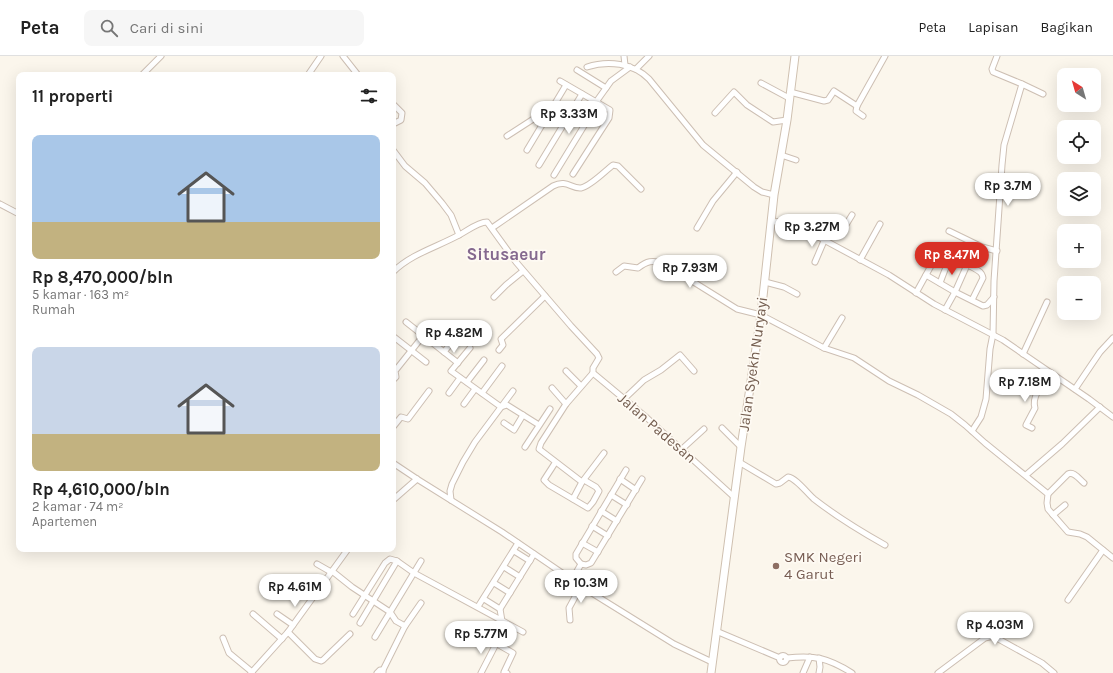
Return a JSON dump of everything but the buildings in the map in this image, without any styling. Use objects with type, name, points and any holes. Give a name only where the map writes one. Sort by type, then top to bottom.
[{"type":"main road","name":"Jalan Syekh Nuryayi","points":[[711,673],[734,497],[761,315],[774,195],[787,120],[795,56]]},
{"type":"street","points":[[145,72],[160,56]]},
{"type":"street","points":[[310,72],[321,56]]},
{"type":"street","points":[[343,56],[356,72]]},
{"type":"street","points":[[624,56],[630,67]]},
{"type":"street","points":[[554,175],[611,80],[649,56]]},
{"type":"street","points":[[863,116],[856,111],[857,106],[885,56]]},
{"type":"street","points":[[997,56],[992,68],[993,72],[1043,94]]},
{"type":"street","points":[[587,67],[597,63],[630,67],[649,79],[703,145],[758,190],[774,195]]},
{"type":"street","points":[[577,70],[606,88]]},
{"type":"street","points":[[560,81],[610,110],[609,118],[573,174]]},
{"type":"street","points":[[761,83],[789,95],[824,101],[828,100],[834,91],[857,106]]},
{"type":"street","points":[[972,431],[981,417],[986,399],[990,349],[993,334],[994,296],[1004,145],[1022,84]]},
{"type":"street","points":[[527,150],[566,85]]},
{"type":"street","points":[[715,112],[734,92],[747,105],[773,122],[787,120]]},
{"type":"street","points":[[539,165],[582,94]]},
{"type":"street","points":[[396,107],[402,113],[401,120],[396,122]]},
{"type":"street","points":[[507,136],[538,116],[543,124]]},
{"type":"street","points":[[396,154],[405,166],[425,183],[442,203],[451,215],[459,235]]},
{"type":"street","points":[[781,155],[796,160]]},
{"type":"street","points":[[492,228],[553,186],[561,183],[578,188],[584,187],[612,165],[618,166],[641,189]]},
{"type":"street","points":[[697,228],[713,201],[737,172]]},
{"type":"street","points":[[0,204],[16,212]]},
{"type":"street","points":[[815,262],[824,241],[835,224],[844,228],[852,215]]},
{"type":"street","points":[[396,270],[415,256],[484,222],[487,222],[523,271],[599,356],[593,368],[593,373],[566,404],[539,447],[539,451],[555,463],[583,481],[596,487],[599,492],[590,507],[588,508],[549,485],[544,480],[555,463]]},
{"type":"street","points":[[772,222],[789,222],[889,275],[916,293],[993,334],[1075,389],[1113,417]]},
{"type":"street","points":[[860,260],[880,224]]},
{"type":"street","points":[[949,230],[982,247],[997,251]]},
{"type":"street","points":[[940,283],[950,261],[956,259],[983,275],[983,278],[972,300]]},
{"type":"street","points":[[616,272],[624,266],[638,268],[647,261],[654,260],[663,263],[737,309],[761,315],[824,348],[854,358],[889,381],[918,395],[951,414],[1048,494]]},
{"type":"street","points":[[916,293],[932,264]]},
{"type":"street","points":[[946,310],[967,265]]},
{"type":"street","points":[[494,297],[523,271]]},
{"type":"street","points":[[926,275],[955,292],[985,306],[994,296]]},
{"type":"street","points":[[765,282],[784,287],[797,294]]},
{"type":"street","points":[[499,350],[503,345],[501,339],[545,296]]},
{"type":"street","points":[[1023,354],[1046,302]]},
{"type":"street","points":[[824,348],[842,318]]},
{"type":"street","points":[[406,322],[458,363]]},
{"type":"street","points":[[396,370],[423,336]]},
{"type":"street","points":[[444,352],[455,338]]},
{"type":"street","points":[[1075,389],[1100,352],[1113,338]]},
{"type":"street","points":[[396,339],[426,362]]},
{"type":"street","points":[[470,348],[451,371],[501,407]]},
{"type":"street","points":[[624,399],[644,380],[661,370],[680,355],[694,371]]},
{"type":"street","points":[[467,382],[484,360]]},
{"type":"street","points":[[482,393],[502,366]]},
{"type":"street","points":[[566,371],[581,386]]},
{"type":"street","name":"Jalan Padesan","points":[[593,373],[682,449],[734,497]]},
{"type":"street","points":[[1032,428],[1026,425],[1035,408],[1033,404],[1034,401],[1051,373]]},
{"type":"street","points":[[449,393],[460,378]]},
{"type":"street","points":[[552,388],[566,404]]},
{"type":"street","points":[[464,404],[475,389]]},
{"type":"street","points":[[450,500],[452,484],[463,462],[475,442],[513,391]]},
{"type":"street","points":[[396,423],[401,417],[408,419],[430,392]]},
{"type":"street","points":[[501,407],[508,405],[539,425]]},
{"type":"street","points":[[1026,475],[1062,444],[1100,407]]},
{"type":"street","points":[[525,447],[550,409]]},
{"type":"street","points":[[504,424],[514,430],[523,415]]},
{"type":"street","points":[[722,428],[741,447]]},
{"type":"street","points":[[682,449],[704,429]]},
{"type":"street","points":[[573,498],[583,481],[604,452]]},
{"type":"street","points":[[739,462],[776,484],[788,477],[793,478],[807,493],[831,512],[885,545]]},
{"type":"street","points":[[396,465],[518,543],[581,586],[674,644],[712,662]]},
{"type":"street","points":[[626,470],[582,543],[576,558],[581,564],[589,565],[642,479]]},
{"type":"street","points":[[1084,483],[1074,474],[1068,474],[1048,494],[1048,509],[1068,532],[1087,537],[1113,558]]},
{"type":"street","points":[[396,497],[417,479]]},
{"type":"street","points":[[620,479],[636,490]]},
{"type":"street","points":[[611,495],[627,505]]},
{"type":"street","points":[[1053,516],[1065,505]]},
{"type":"street","points":[[601,511],[617,521]]},
{"type":"street","points":[[592,526],[608,536]]},
{"type":"street","points":[[479,605],[518,543]]},
{"type":"street","points":[[582,543],[598,552]]},
{"type":"street","points":[[1068,600],[1103,550]]},
{"type":"street","points":[[514,551],[530,561]]},
{"type":"street","points":[[223,638],[229,652],[251,672],[288,632],[346,552]]},
{"type":"street","points":[[507,673],[504,672],[513,653],[492,642],[502,621],[500,609],[534,554]]},
{"type":"street","points":[[352,614],[388,560],[392,559],[414,573],[523,632]]},
{"type":"street","points":[[360,623],[397,561]]},
{"type":"street","points":[[375,636],[421,561]]},
{"type":"street","points":[[317,564],[331,571],[372,601],[390,612],[396,621],[405,626]]},
{"type":"street","points":[[572,580],[581,564]]},
{"type":"street","points":[[504,567],[520,577]]},
{"type":"street","points":[[494,583],[510,593]]},
{"type":"street","points":[[570,620],[570,606],[581,586]]},
{"type":"street","points":[[484,599],[500,609]]},
{"type":"street","points":[[377,673],[380,670],[383,672],[405,626],[421,602]]},
{"type":"street","points":[[253,614],[282,639]]},
{"type":"street","points":[[277,614],[293,625]]},
{"type":"street","points":[[716,631],[780,658],[783,655],[787,658],[819,658],[833,662],[852,673]]},
{"type":"street","points":[[288,632],[315,659],[321,661],[350,634]]},
{"type":"street","points":[[938,673],[985,638],[993,636],[1042,663],[1054,673]]},
{"type":"street","points":[[481,673],[496,644]]},
{"type":"street","points":[[803,673],[810,657]]},
{"type":"street","points":[[819,658],[819,673]]},
{"type":"place","name":"SMK Negeri 4 Garut","points":[[776,566]]},
{"type":"district","name":"Situsaeur","points":[[506,254]]}]
